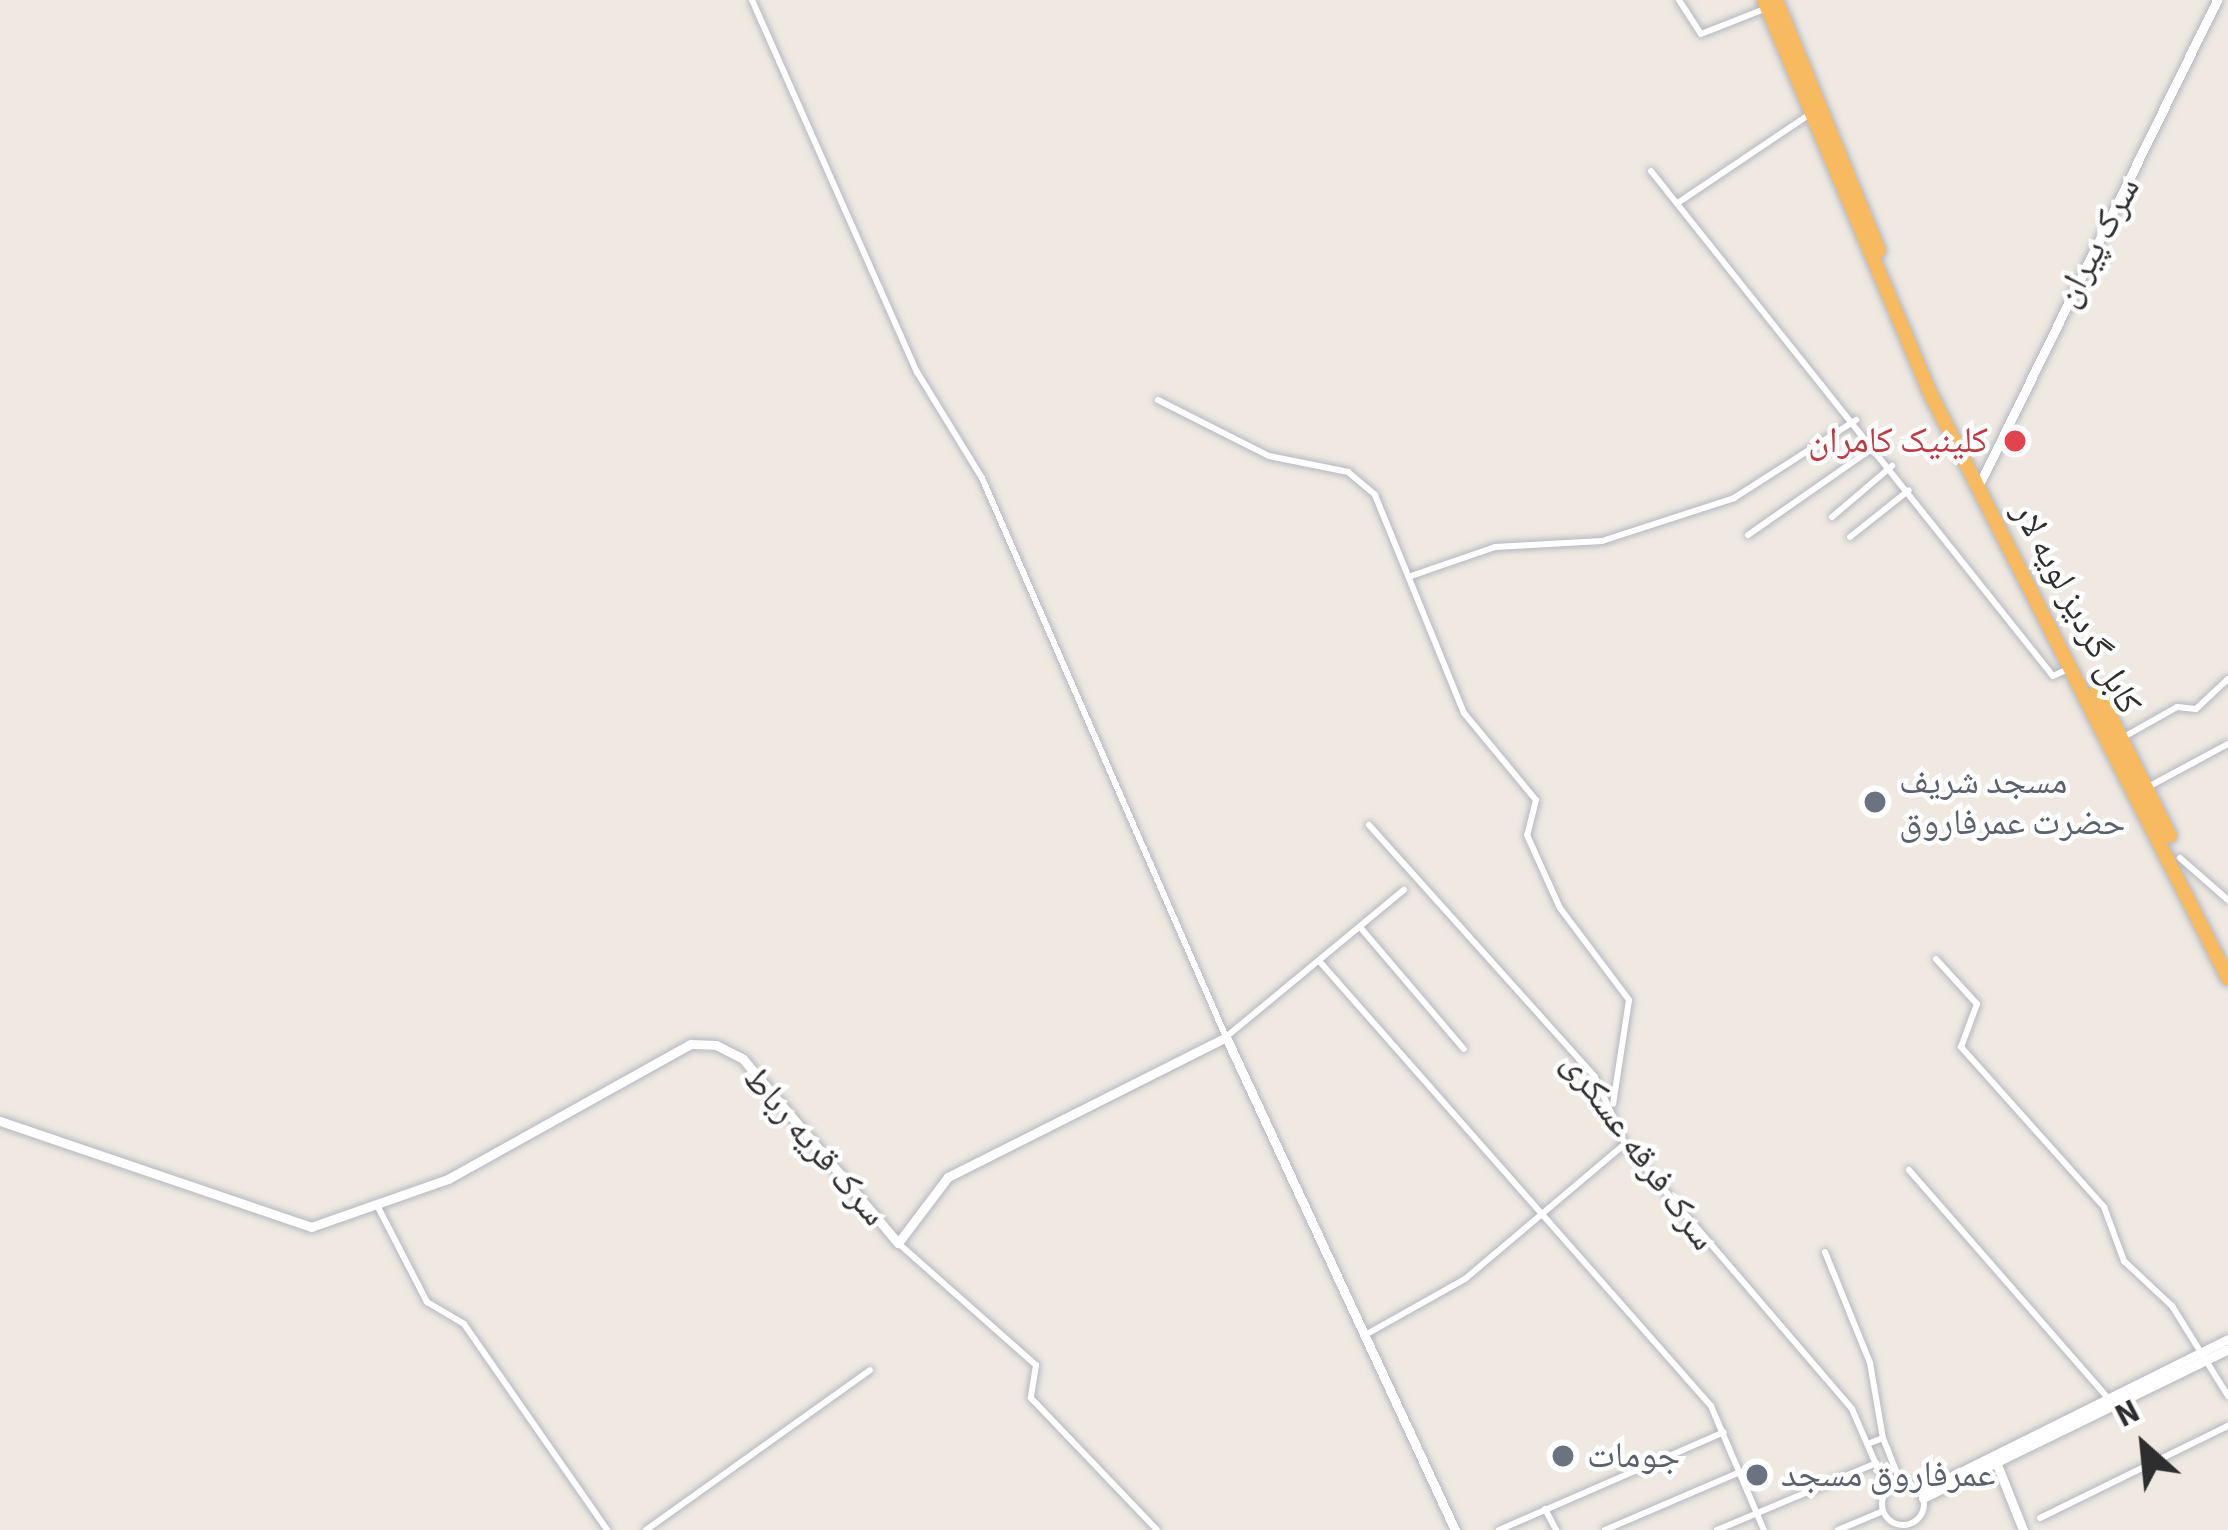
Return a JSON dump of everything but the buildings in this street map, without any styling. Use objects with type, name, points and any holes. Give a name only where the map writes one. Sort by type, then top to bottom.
[{"type":"highway","name":"کابل گردیز لویه لار","points":[[1769,3],[1812,113],[1981,480],[2228,978]]},
{"type":"highway","name":"کابل گردیز لویه لار","points":[[1769,3],[1981,480],[2148,787],[2228,960]]},
{"type":"street","points":[[752,0],[917,372],[982,478],[1226,1037],[1455,1530]]},
{"type":"street","points":[[1679,0],[1701,34],[1769,3]]},
{"type":"street","name":"سرک پیران","points":[[1981,480],[2217,0]]},
{"type":"street","points":[[1679,202],[1812,113]]},
{"type":"street","points":[[1652,171],[1876,445],[2053,676],[2074,666]]},
{"type":"street","points":[[1158,400],[1269,456],[1357,476],[1409,576],[1463,713],[1536,800],[1527,835],[1560,908],[1629,1000],[1613,1104]]},
{"type":"street","points":[[1409,576],[1495,547],[1602,541],[1734,498],[1856,420]]},
{"type":"street","points":[[1748,535],[1876,445]]},
{"type":"street","points":[[1832,517],[1892,466]]},
{"type":"street","points":[[1850,537],[1909,490]]},
{"type":"street","points":[[2122,738],[2177,706],[2196,709],[2228,679]]},
{"type":"street","points":[[2148,787],[2228,744]]},
{"type":"street","name":"سرک فرقه عسکری","points":[[1369,825],[1613,1104],[1625,1144],[1852,1409],[1887,1490]]},
{"type":"street","points":[[2180,858],[2228,900]]},
{"type":"street","points":[[1226,1037],[1404,890]]},
{"type":"street","points":[[1360,927],[1464,1049]]},
{"type":"street","points":[[1936,959],[1977,1004],[1961,1046],[2104,1207],[2124,1261],[2172,1306],[2198,1358],[2228,1396]]},
{"type":"street","points":[[1320,962],[1724,1432],[1764,1530]]},
{"type":"street","name":"سرک قریه رباط","points":[[0,1121],[282,1225],[379,1209],[691,1044],[716,1045],[771,1090],[898,1243],[948,1177],[1226,1037]]},
{"type":"street","points":[[1367,1334],[1466,1279],[1625,1144]]},
{"type":"street","points":[[1909,1169],[2108,1398]]},
{"type":"street","points":[[379,1209],[427,1303],[464,1324],[490,1376],[607,1530]]},
{"type":"street","points":[[898,1243],[1036,1365],[1031,1398],[1157,1530]]},
{"type":"street","points":[[1825,1252],[1870,1363],[1883,1438],[1901,1483],[1922,1495]]},
{"type":"street","points":[[1922,1495],[1996,1462],[2228,1339]]},
{"type":"street","points":[[1922,1495],[2108,1398],[2228,1348]]},
{"type":"street","points":[[646,1530],[870,1370]]},
{"type":"street","points":[[2040,1518],[2228,1426]]},
{"type":"street","points":[[1499,1530],[1724,1432]]},
{"type":"street","points":[[1869,1444],[1883,1438]]},
{"type":"street","points":[[1717,1530],[1876,1462]]},
{"type":"street","points":[[1996,1462],[2023,1530]]},
{"type":"street","points":[[1605,1530],[1740,1472]]},
{"type":"street","points":[[1883,1511],[1887,1490],[1901,1483]]},
{"type":"street","points":[[1883,1511],[1905,1528],[1917,1526],[1922,1495]]},
{"type":"street","points":[[1545,1509],[1556,1530]]},
{"type":"street","points":[[1838,1530],[1883,1511]]},
{"type":"place","name":"کلینیک کامران","points":[[2015,441]]},
{"type":"place","name":"مسجد شریف حضرت عمرفاروق","points":[[1875,802]]},
{"type":"place","name":"جومات","points":[[1563,1456]]},
{"type":"place","name":"عمرفاروق مسجد","points":[[1757,1475]]}]
